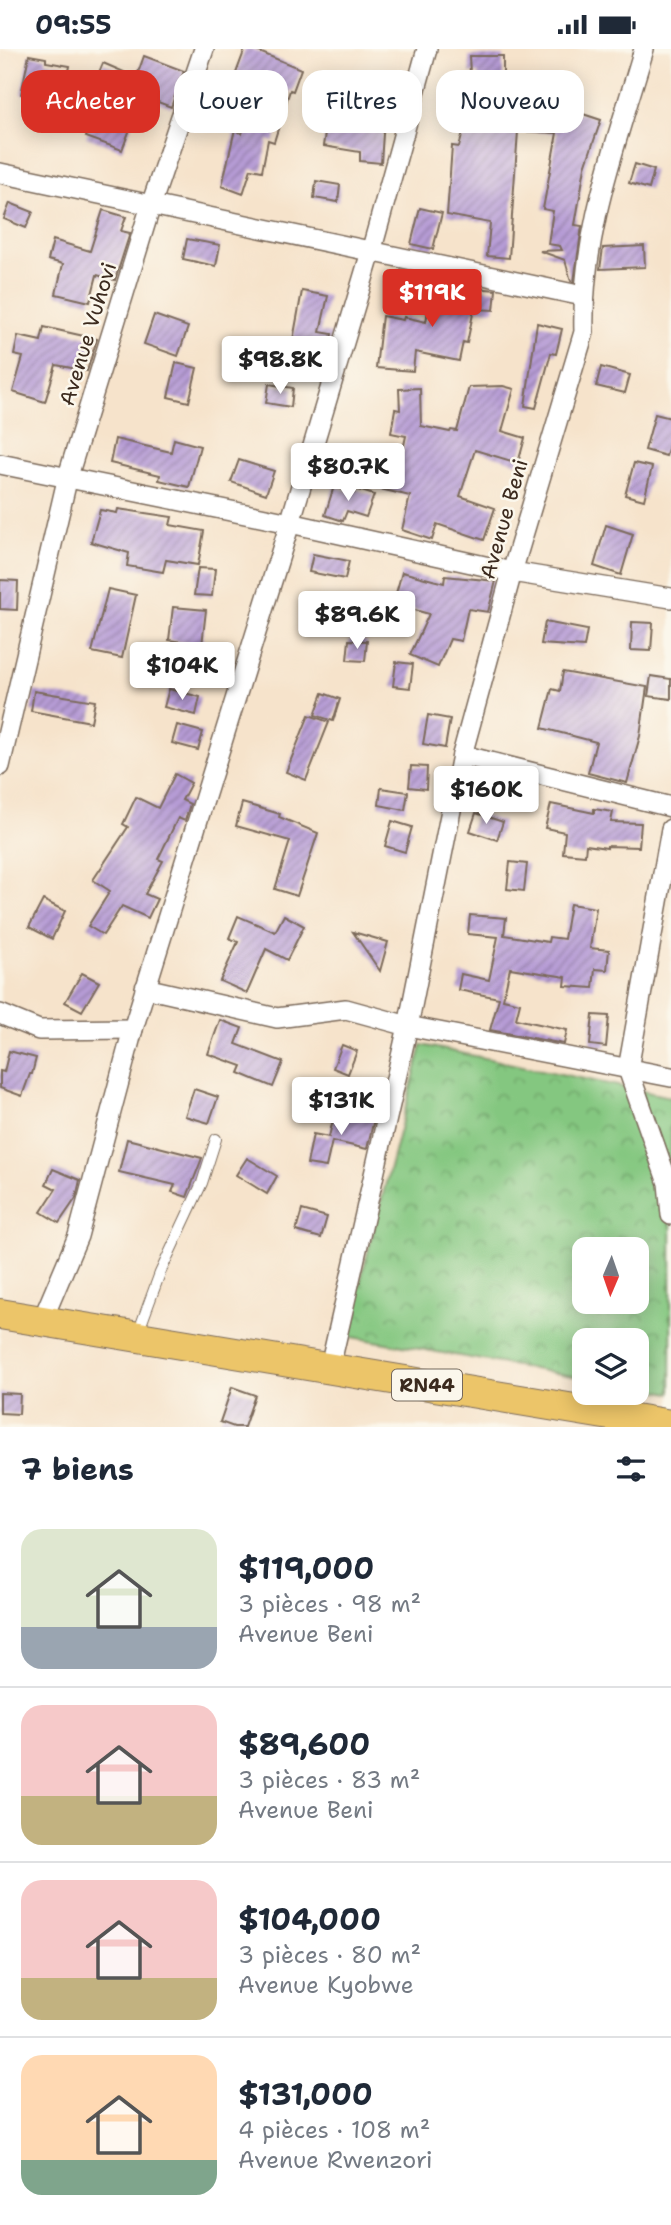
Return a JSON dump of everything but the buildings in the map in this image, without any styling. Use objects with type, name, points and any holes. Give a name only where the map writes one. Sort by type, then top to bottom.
[{"type":"main road","name":"RN44","points":[[0,1314],[671,1425]]},
{"type":"street","name":"Avenue Vuhovi","points":[[0,765],[68,476],[151,205],[204,49]]},
{"type":"street","points":[[42,1321],[78,1236],[145,988],[290,523],[371,252],[427,49]]},
{"type":"street","name":"Avenue Beni","points":[[330,1367],[408,1026],[462,755],[512,572],[584,332],[583,296],[593,226],[644,49]]},
{"type":"street","points":[[0,173],[583,296]]},
{"type":"street","points":[[0,464],[68,476],[512,572],[671,598]]},
{"type":"street","points":[[462,755],[671,807]]},
{"type":"street","points":[[671,829],[628,1069],[668,1183],[671,1215]]},
{"type":"street","points":[[145,988],[277,1018],[346,1009],[408,1026],[671,1077]]},
{"type":"street","points":[[0,1014],[39,1030],[133,1029]]},
{"type":"lane","points":[[137,1336],[160,1273],[202,1183],[216,1139]]},
{"type":"green space","points":[[422,1045],[671,1097],[671,1393],[649,1389],[649,1328],[572,1328],[572,1376],[346,1336]]}]
